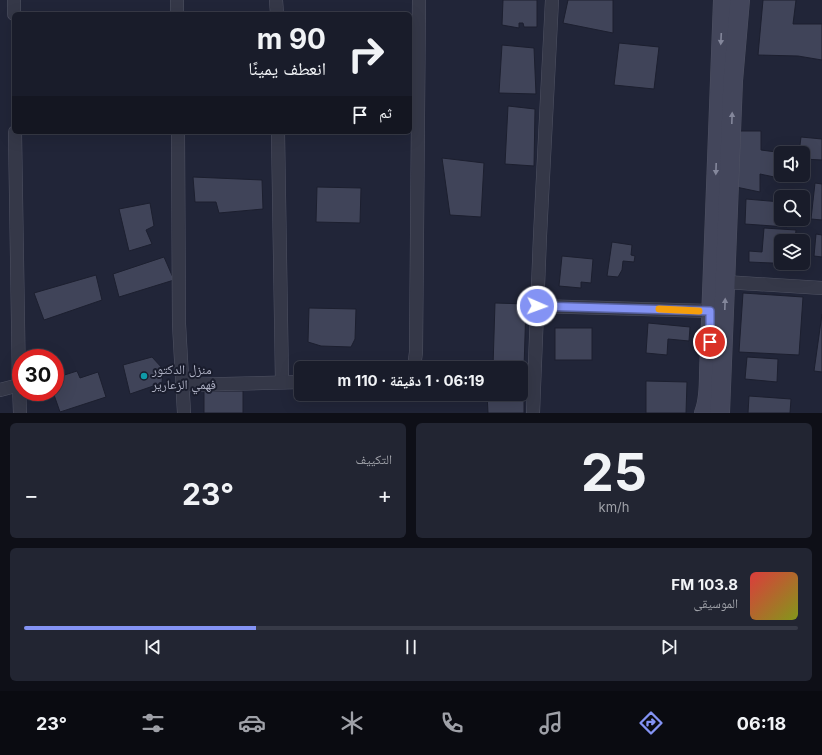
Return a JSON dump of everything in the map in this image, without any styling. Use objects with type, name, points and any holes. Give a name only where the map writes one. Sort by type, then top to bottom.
[{"type":"street","points":[[14,0],[14,12]]},
{"type":"street","points":[[177,0],[177,12]]},
{"type":"street","points":[[276,0],[276,12]]},
{"type":"street","points":[[415,361],[419,0]]},
{"type":"street","points":[[533,413],[552,0]]},
{"type":"street","points":[[704,413],[708,390],[723,0]]},
{"type":"street","points":[[720,413],[734,75],[740,0]]},
{"type":"street","points":[[16,134],[19,349]]},
{"type":"street","points":[[178,134],[179,324],[184,413]]},
{"type":"street","points":[[278,134],[282,382]]},
{"type":"street","points":[[725,282],[822,288]]},
{"type":"street","points":[[537,306],[710,311]]},
{"type":"street","points":[[182,384],[294,382]]},
{"type":"street","points":[[0,390],[12,387]]},
{"type":"street","points":[[20,401],[20,413]]},
{"type":"building","points":[[503,0],[537,0],[537,27],[524,27],[523,23],[519,23],[519,28],[502,25]]},
{"type":"building","points":[[568,0],[613,0],[613,33],[563,23]]},
{"type":"building","points":[[763,0],[796,0],[793,24],[822,24],[822,60],[798,56],[758,55]]},
{"type":"building","points":[[619,43],[659,47],[654,89],[614,85]]},
{"type":"building","points":[[502,45],[534,48],[536,94],[499,93]]},
{"type":"building","points":[[508,106],[535,109],[534,166],[505,164]]},
{"type":"building","points":[[738,131],[761,131],[761,150],[774,152],[774,177],[760,174],[760,192],[736,187]]},
{"type":"building","points":[[801,137],[822,139],[822,160],[810,159],[810,146],[800,146]]},
{"type":"building","points":[[442,158],[484,163],[481,217],[450,215]]},
{"type":"building","points":[[193,177],[262,180],[263,209],[219,213],[216,202],[195,202]]},
{"type":"building","points":[[815,183],[822,184],[822,220],[811,219]]},
{"type":"building","points":[[317,187],[361,188],[360,223],[316,222]]},
{"type":"building","points":[[746,199],[774,201],[774,226],[787,226],[787,227],[745,224]]},
{"type":"building","points":[[150,203],[154,226],[146,230],[152,244],[129,251],[119,209]]},
{"type":"building","points":[[764,228],[796,230],[796,234],[774,234],[774,263],[749,262],[749,251],[762,252]]},
{"type":"building","points":[[816,234],[822,235],[822,257],[814,256]]},
{"type":"building","points":[[612,242],[632,245],[631,255],[635,256],[634,262],[623,261],[622,270],[618,277],[607,276]]},
{"type":"building","points":[[562,256],[593,259],[591,283],[581,282],[581,288],[559,286]]},
{"type":"building","points":[[164,257],[174,280],[119,297],[113,274]]},
{"type":"building","points":[[96,275],[102,300],[44,320],[34,293]]},
{"type":"building","points":[[743,293],[803,297],[799,355],[739,352]]},
{"type":"building","points":[[495,303],[526,304],[524,361],[493,361]]},
{"type":"building","points":[[309,308],[356,309],[355,339],[351,347],[321,346],[308,342]]},
{"type":"building","points":[[822,314],[822,372],[814,371]]},
{"type":"building","points":[[648,323],[690,327],[689,341],[668,339],[667,355],[646,353]]},
{"type":"building","points":[[555,328],[592,328],[592,360],[555,360]]},
{"type":"building","name":"منزل الدكتور فهمي الزعارير","points":[[152,357],[163,369],[162,383],[130,394],[123,365]]},
{"type":"building","points":[[747,357],[778,359],[777,382],[745,379]]},
{"type":"building","points":[[77,371],[80,378],[98,372],[106,397],[60,412],[56,401],[64,401],[64,375]]},
{"type":"building","points":[[646,381],[687,382],[686,413],[646,413]]},
{"type":"building","points":[[204,391],[243,391],[243,413],[204,413]]},
{"type":"building","points":[[749,396],[791,399],[790,413],[748,413]]},
{"type":"building","points":[[487,401],[524,401],[524,413],[488,413]]},
{"type":"slow traffic","points":[[659,309],[699,311]]},
{"type":"place","name":"منزل الدكتور فهمي الزعارير","points":[[144,376]]},
{"type":"route","points":[[537,306],[710,311],[710,342]]}]
